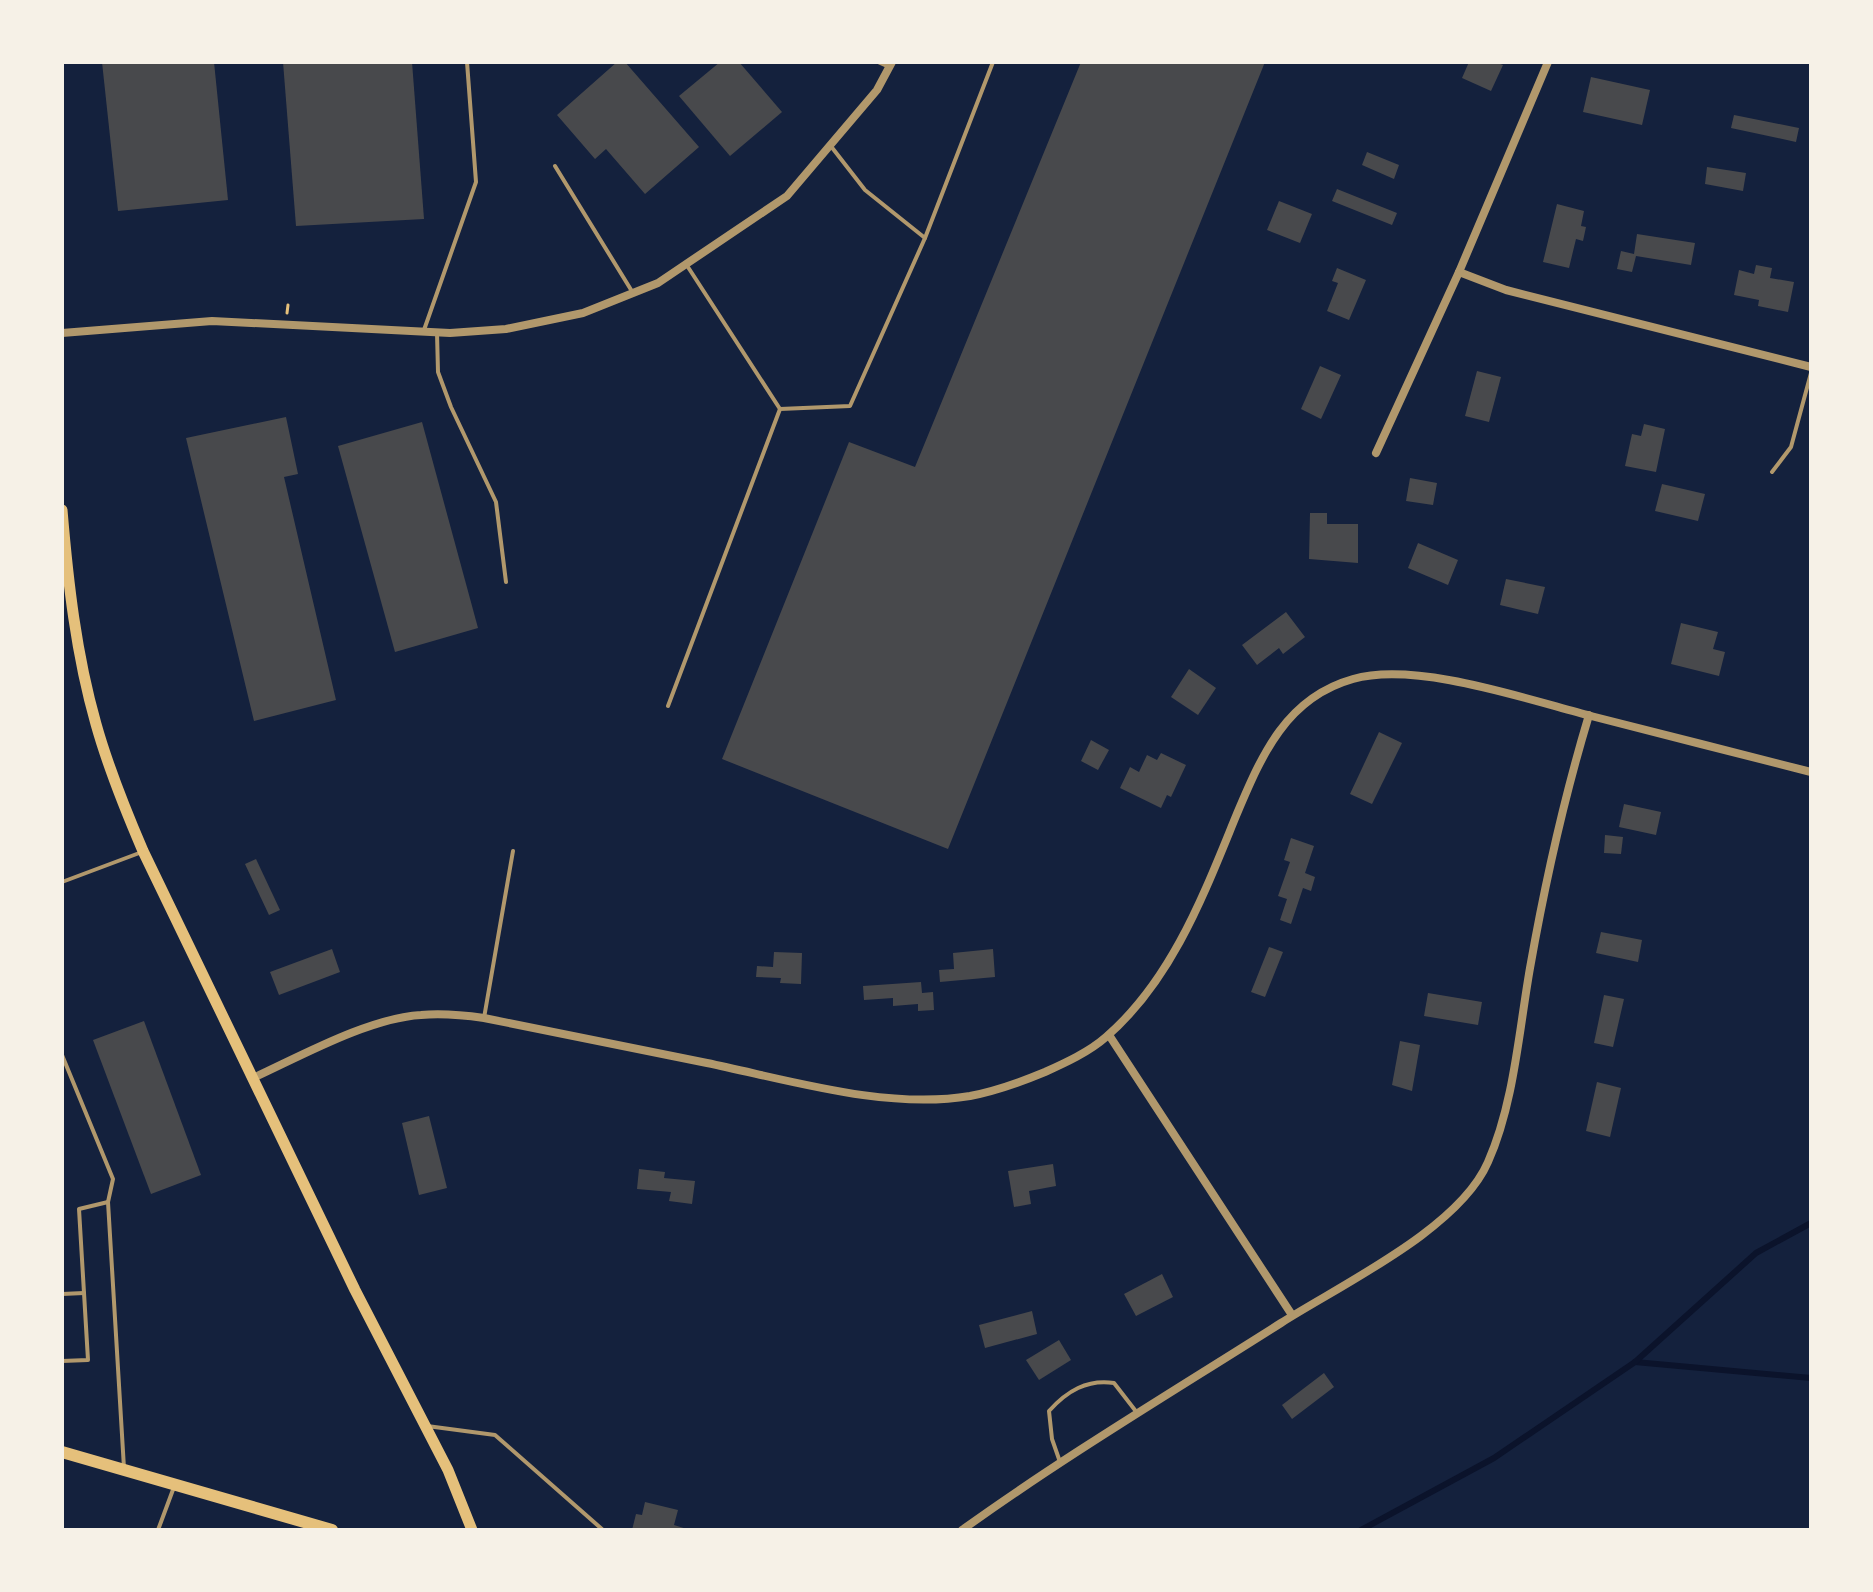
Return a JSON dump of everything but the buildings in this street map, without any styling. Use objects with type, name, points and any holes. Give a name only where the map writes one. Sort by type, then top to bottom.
[{"type":"main road","points":[[62,510],[70,600],[95,721],[117,789],[143,851],[253,1078],[448,1470],[472,1530]]},
{"type":"main road","points":[[62,1452],[332,1530]]},
{"type":"street","points":[[1376,453],[1459,272],[1548,62]]},
{"type":"street","points":[[62,333],[212,321],[437,333],[506,329],[583,313],[658,283],[787,196],[877,90],[891,64]]},
{"type":"street","points":[[1459,272],[1506,290],[1811,367]]},
{"type":"street","points":[[253,1078],[322,1046],[398,1019],[421,1015],[484,1018],[835,1090],[928,1099],[966,1096],[1025,1080],[1055,1068],[1109,1035],[1155,982],[1177,949],[1266,749],[1278,729],[1309,698],[1348,680],[1374,674],[1402,673],[1443,680],[1811,772]]},
{"type":"street","points":[[962,1530],[1292,1315],[1403,1247],[1445,1216],[1475,1186],[1487,1165],[1504,1117],[1551,857],[1589,715]]},
{"type":"street","points":[[1109,1035],[1292,1315]]},
{"type":"lane","points":[[423,332],[476,182],[467,62]]},
{"type":"lane","points":[[878,62],[891,64]]},
{"type":"lane","points":[[780,409],[850,406],[925,238],[993,62]]},
{"type":"lane","points":[[830,145],[865,190],[925,238]]},
{"type":"lane","points":[[555,166],[633,293]]},
{"type":"lane","points":[[686,264],[780,409]]},
{"type":"lane","points":[[437,333],[438,372],[496,502],[506,582]]},
{"type":"lane","points":[[1772,472],[1791,447],[1811,373]]},
{"type":"lane","points":[[668,706],[780,409]]},
{"type":"lane","points":[[62,882],[143,851]]},
{"type":"lane","points":[[484,1018],[513,851]]},
{"type":"lane","points":[[62,1055],[113,1179],[108,1202],[124,1470]]},
{"type":"lane","points":[[62,1361],[88,1360],[79,1209],[108,1202]]},
{"type":"lane","points":[[62,1294],[84,1293]]},
{"type":"lane","points":[[1060,1464],[1052,1439],[1049,1411],[1082,1385],[1097,1380],[1114,1383],[1138,1414]]},
{"type":"lane","points":[[425,1426],[495,1435],[603,1530]]},
{"type":"lane","points":[[158,1530],[175,1485]]},
{"type":"waterway","points":[[1361,1530],[1494,1458],[1635,1362],[1756,1253],[1811,1223]]},
{"type":"waterway","points":[[1635,1362],[1811,1378]]}]
